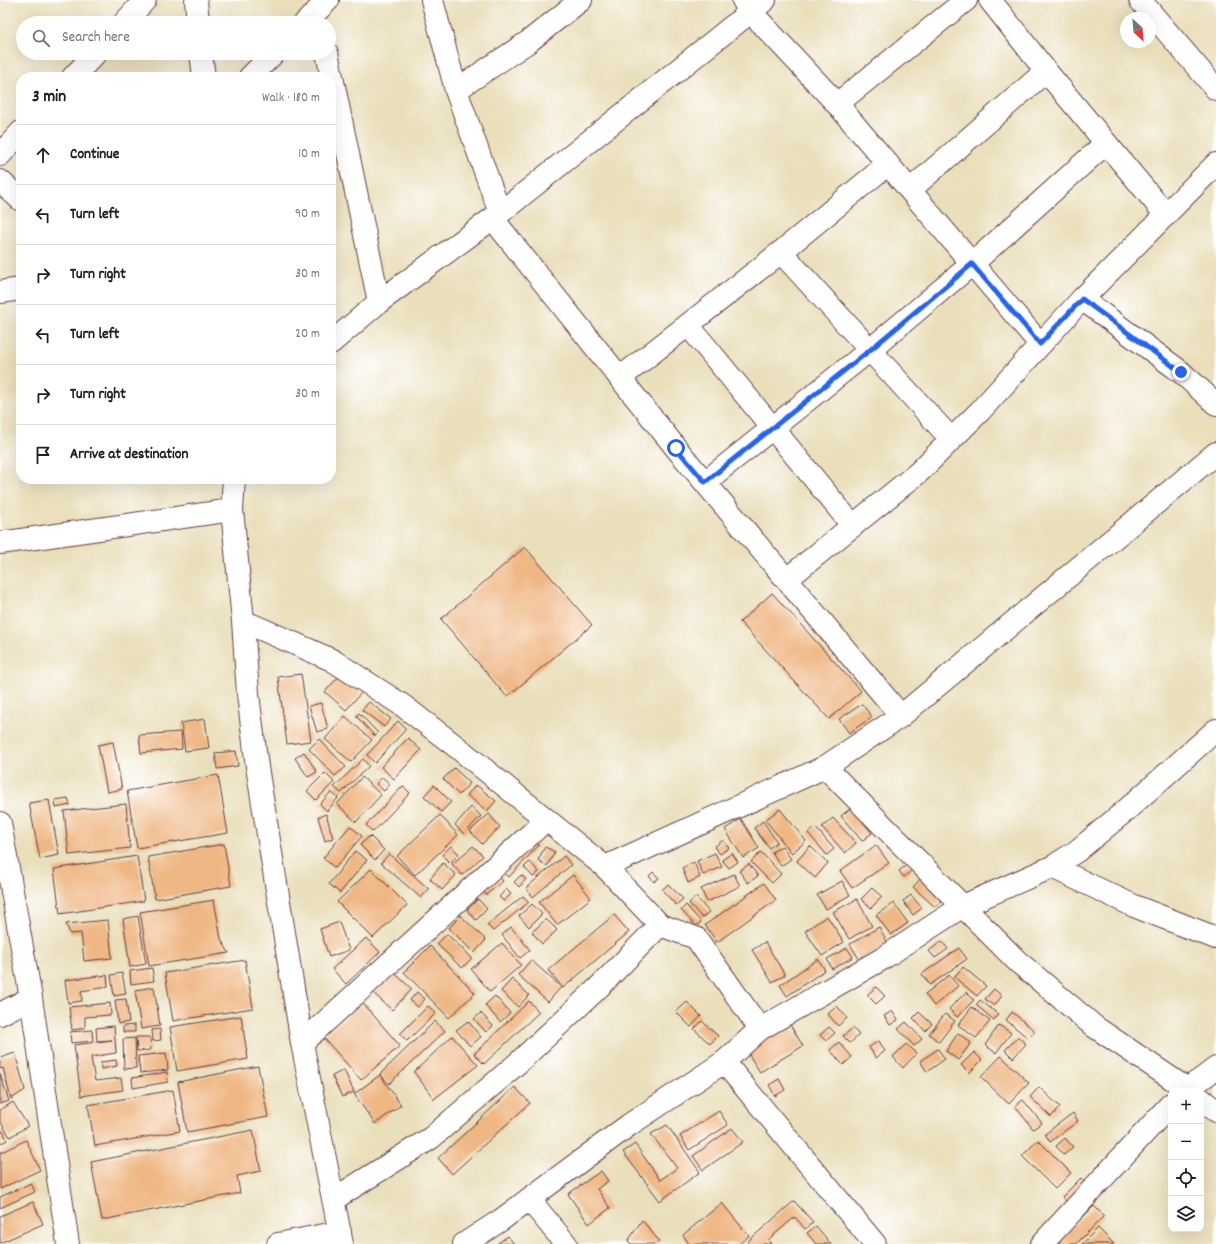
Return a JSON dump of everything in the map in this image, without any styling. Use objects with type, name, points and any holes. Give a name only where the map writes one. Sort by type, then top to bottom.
[{"type":"street","points":[[130,16],[145,0]]},
{"type":"street","points":[[196,0],[197,16]]},
{"type":"street","points":[[432,0],[456,90],[497,216],[620,378],[901,716]]},
{"type":"street","points":[[456,90],[528,42],[581,0]]},
{"type":"street","points":[[837,104],[966,0]]},
{"type":"street","points":[[990,0],[1046,71],[1166,215]]},
{"type":"street","points":[[1140,0],[1216,89]]},
{"type":"street","points":[[336,339],[379,302],[497,216],[753,4],[1040,344]]},
{"type":"street","points":[[78,72],[89,60]]},
{"type":"street","points":[[202,60],[203,72]]},
{"type":"street","points":[[255,72],[267,60]]},
{"type":"street","points":[[328,60],[331,72]]},
{"type":"street","points":[[910,190],[1046,71]]},
{"type":"street","points":[[336,96],[379,302]]},
{"type":"street","points":[[0,155],[16,137]]},
{"type":"street","points":[[705,482],[870,350],[972,264],[1106,143]]},
{"type":"street","points":[[620,378],[781,252],[888,164]]},
{"type":"street","points":[[787,579],[919,472],[980,411],[1082,299],[1216,164]]},
{"type":"street","points":[[0,181],[16,195]]},
{"type":"street","points":[[781,252],[952,439]]},
{"type":"street","points":[[0,292],[16,289]]},
{"type":"street","points":[[1082,299],[1181,372],[1216,404]]},
{"type":"street","points":[[688,325],[853,526]]},
{"type":"street","points":[[605,867],[825,767],[901,716],[1216,453]]},
{"type":"street","points":[[234,484],[232,510],[243,621],[248,694],[257,767],[302,1043],[341,1238],[278,1244]]},
{"type":"street","points":[[0,544],[232,510]]},
{"type":"street","points":[[243,621],[332,660],[402,705],[605,867],[660,925],[696,938],[760,1029]]},
{"type":"street","points":[[464,1244],[501,1220],[630,1125],[724,1062],[760,1029],[882,959],[963,906],[1052,868],[1078,850],[1124,812],[1216,730]]},
{"type":"street","points":[[825,767],[1017,961],[1095,1027],[1184,1088]]},
{"type":"street","points":[[302,1043],[546,820]]},
{"type":"street","points":[[0,823],[31,998],[68,1244]]},
{"type":"street","points":[[1052,868],[1134,906],[1216,938]]},
{"type":"street","points":[[334,1199],[431,1138],[519,1062],[660,925]]},
{"type":"street","points":[[0,1014],[31,998]]},
{"type":"street","points":[[724,1062],[875,1244]]},
{"type":"street","points":[[1193,1088],[1200,1080],[1216,1068]]},
{"type":"street","points":[[1204,1102],[1216,1111]]},
{"type":"street","points":[[1042,1244],[1168,1107]]},
{"type":"street","points":[[529,1199],[566,1244]]},
{"type":"building","points":[[525,547],[592,625],[507,697],[441,619]]},
{"type":"building","points":[[772,593],[861,691],[829,719],[740,622]]},
{"type":"building","points":[[301,674],[311,741],[287,744],[278,677]]},
{"type":"building","points":[[341,674],[362,692],[346,710],[325,692]]},
{"type":"building","points":[[369,702],[391,719],[384,727],[362,710]]},
{"type":"building","points":[[321,703],[328,729],[317,732],[309,706]]},
{"type":"building","points":[[862,704],[872,717],[849,733],[839,719]]},
{"type":"building","points":[[359,713],[378,733],[375,736],[356,716]]},
{"type":"building","points":[[345,716],[372,740],[351,762],[325,739]]},
{"type":"building","points":[[205,719],[209,748],[185,751],[181,723]]},
{"type":"building","points":[[398,721],[406,729],[375,763],[367,755]]},
{"type":"building","points":[[181,732],[182,749],[141,753],[139,735]]},
{"type":"building","points":[[408,738],[421,750],[394,779],[381,767]]},
{"type":"building","points":[[319,739],[346,767],[335,776],[309,749]]},
{"type":"building","points":[[113,742],[122,789],[107,792],[98,745]]},
{"type":"building","points":[[236,751],[238,766],[217,769],[215,753]]},
{"type":"building","points":[[304,752],[317,772],[308,777],[295,758]]},
{"type":"building","points":[[363,759],[369,766],[341,793],[334,787]]},
{"type":"building","points":[[454,768],[470,783],[459,795],[443,779]]},
{"type":"building","points":[[325,773],[334,782],[316,800],[307,791]]},
{"type":"building","points":[[218,775],[228,833],[137,848],[127,791]]},
{"type":"building","points":[[362,777],[381,795],[356,822],[337,804]]},
{"type":"building","points":[[382,777],[390,784],[384,791],[376,784]]},
{"type":"building","points":[[434,785],[451,802],[441,812],[424,796]]},
{"type":"building","points":[[476,785],[496,801],[487,811],[467,795]]},
{"type":"building","points":[[403,786],[410,793],[373,832],[366,825]]},
{"type":"building","points":[[331,792],[338,798],[327,811],[320,804]]},
{"type":"building","points":[[68,798],[70,805],[56,808],[55,800]]},
{"type":"building","points":[[49,800],[59,855],[40,859],[29,803]]},
{"type":"building","points":[[126,804],[130,848],[69,855],[64,811]]},
{"type":"building","points":[[471,807],[481,816],[464,834],[455,825]]},
{"type":"building","points":[[851,808],[872,833],[862,841],[841,816]]},
{"type":"building","points":[[780,809],[806,841],[792,853],[765,820]]},
{"type":"building","points":[[326,814],[333,838],[325,841],[318,817]]},
{"type":"building","points":[[489,814],[500,827],[482,844],[470,831]]},
{"type":"building","points":[[440,815],[458,835],[415,875],[397,856]]},
{"type":"building","points":[[833,818],[856,843],[845,853],[822,827]]},
{"type":"building","points":[[741,819],[759,848],[743,858],[725,829]]},
{"type":"building","points":[[763,821],[777,842],[769,848],[754,828]]},
{"type":"building","points":[[350,826],[362,836],[335,868],[323,858]]},
{"type":"building","points":[[815,827],[834,849],[827,855],[808,833]]},
{"type":"building","points":[[370,836],[384,850],[375,860],[360,845]]},
{"type":"building","points":[[531,838],[539,845],[509,877],[501,869]]},
{"type":"building","points":[[723,840],[729,848],[720,854],[714,847]]},
{"type":"building","points":[[224,844],[231,886],[155,899],[148,857]]},
{"type":"building","points":[[876,845],[889,863],[852,888],[840,871]]},
{"type":"building","points":[[451,846],[459,854],[450,863],[442,855]]},
{"type":"building","points":[[473,846],[483,856],[462,875],[452,864]]},
{"type":"building","points":[[782,846],[791,859],[781,866],[772,852]]},
{"type":"building","points":[[810,846],[828,863],[815,878],[797,861]]},
{"type":"building","points":[[545,847],[555,852],[547,866],[538,860]]},
{"type":"building","points":[[355,851],[367,860],[340,893],[329,884]]},
{"type":"building","points":[[761,852],[781,874],[772,883],[751,862]]},
{"type":"building","points":[[715,853],[722,867],[703,875],[697,861]]},
{"type":"building","points":[[732,853],[738,862],[729,868],[722,860]]},
{"type":"building","points":[[389,854],[429,889],[421,898],[381,863]]},
{"type":"building","points":[[137,856],[144,901],[60,914],[54,869]]},
{"type":"building","points":[[564,856],[571,865],[533,897],[526,888]]},
{"type":"building","points":[[530,862],[539,872],[533,877],[524,867]]},
{"type":"building","points":[[694,862],[700,877],[688,883],[682,868]]},
{"type":"building","points":[[443,863],[456,875],[442,890],[430,879]]},
{"type":"building","points":[[749,864],[758,876],[748,883],[739,871]]},
{"type":"building","points":[[908,864],[912,870],[904,877],[899,871]]},
{"type":"building","points":[[371,869],[407,905],[373,938],[337,902]]},
{"type":"building","points":[[653,872],[659,878],[654,882],[649,876]]},
{"type":"building","points":[[497,873],[503,881],[486,895],[480,888]]},
{"type":"building","points":[[734,874],[740,886],[707,902],[701,889]]},
{"type":"building","points":[[521,875],[526,879],[519,887],[514,882]]},
{"type":"building","points":[[573,875],[591,898],[557,925],[539,902]]},
{"type":"building","points":[[923,876],[945,895],[935,907],[913,887]]},
{"type":"building","points":[[842,881],[850,895],[826,909],[817,895]]},
{"type":"building","points":[[764,883],[776,900],[717,942],[705,925]]},
{"type":"building","points":[[668,884],[683,899],[676,905],[662,890]]},
{"type":"building","points":[[872,888],[882,897],[871,908],[861,899]]},
{"type":"building","points":[[506,889],[511,894],[504,901],[499,897]]},
{"type":"building","points":[[911,895],[922,908],[913,915],[903,901]]},
{"type":"building","points":[[523,896],[529,902],[493,931],[487,925]]},
{"type":"building","points":[[696,897],[709,912],[702,918],[689,903]]},
{"type":"building","points":[[478,899],[487,909],[476,920],[467,910]]},
{"type":"building","points":[[857,899],[872,926],[849,939],[833,912]]},
{"type":"building","points":[[214,900],[221,939],[229,953],[149,966],[140,912]]},
{"type":"building","points":[[894,903],[908,923],[891,935],[876,915]]},
{"type":"building","points":[[532,904],[542,914],[529,927],[519,916]]},
{"type":"building","points":[[686,905],[701,922],[696,926],[681,910]]},
{"type":"building","points":[[614,915],[629,932],[563,988],[548,970]]},
{"type":"building","points":[[138,916],[146,964],[130,967],[123,919]]},
{"type":"building","points":[[461,916],[486,940],[474,953],[449,928]]},
{"type":"building","points":[[827,916],[844,942],[822,956],[805,931]]},
{"type":"building","points":[[546,919],[557,930],[542,944],[532,932]]},
{"type":"building","points":[[108,920],[112,958],[84,961],[81,933],[70,934],[66,924]]},
{"type":"building","points":[[339,922],[349,950],[329,957],[320,929]]},
{"type":"building","points":[[511,927],[530,950],[520,958],[502,935]]},
{"type":"building","points":[[879,927],[889,945],[861,962],[850,944]]},
{"type":"building","points":[[447,934],[472,958],[462,968],[437,944]]},
{"type":"building","points":[[366,938],[380,952],[346,984],[332,969]]},
{"type":"building","points":[[942,941],[948,949],[935,958],[929,951]]},
{"type":"building","points":[[765,942],[785,975],[772,982],[752,950]]},
{"type":"building","points":[[502,943],[521,965],[490,992],[471,969]]},
{"type":"building","points":[[430,946],[475,993],[449,1018],[404,972]]},
{"type":"building","points":[[847,948],[853,957],[832,969],[827,959]]},
{"type":"building","points":[[959,948],[967,959],[930,985],[922,974]]},
{"type":"building","points":[[818,959],[825,970],[787,996],[780,985]]},
{"type":"building","points":[[245,960],[253,1008],[173,1021],[165,973]]},
{"type":"building","points":[[531,960],[561,987],[548,1002],[518,975]]},
{"type":"building","points":[[963,967],[986,986],[977,996],[954,977]]},
{"type":"building","points":[[152,968],[154,981],[131,984],[130,971]]},
{"type":"building","points":[[391,970],[412,989],[392,1010],[371,991]]},
{"type":"building","points":[[122,973],[126,994],[114,996],[111,975]]},
{"type":"building","points":[[107,975],[108,987],[81,991],[82,1001],[68,1003],[65,980]]},
{"type":"building","points":[[949,975],[958,986],[934,1006],[925,994]]},
{"type":"building","points":[[512,979],[529,995],[518,1007],[501,991]]},
{"type":"building","points":[[154,987],[160,1026],[141,1029],[135,990]]},
{"type":"building","points":[[876,987],[885,996],[876,1004],[867,995]]},
{"type":"building","points":[[994,989],[1002,996],[994,1006],[985,999]]},
{"type":"building","points":[[417,992],[425,999],[418,1007],[410,1000]]},
{"type":"building","points":[[966,992],[974,1000],[957,1017],[949,1009]]},
{"type":"building","points":[[495,996],[510,1013],[500,1022],[485,1005]]},
{"type":"building","points":[[126,999],[129,1022],[118,1024],[115,1000]]},
{"type":"building","points":[[980,1000],[998,1014],[994,1020],[976,1005]]},
{"type":"building","points":[[529,1001],[539,1012],[484,1064],[474,1054]]},
{"type":"building","points":[[687,1002],[701,1016],[691,1027],[676,1012]]},
{"type":"building","points":[[110,1003],[111,1015],[85,1017],[85,1028],[72,1030],[69,1007]]},
{"type":"building","points":[[363,1003],[400,1046],[361,1080],[323,1037]]},
{"type":"building","points":[[428,1006],[436,1013],[407,1041],[400,1034]]},
{"type":"building","points":[[837,1006],[847,1018],[838,1026],[828,1014]]},
{"type":"building","points":[[972,1007],[990,1021],[976,1038],[958,1025]]},
{"type":"building","points":[[892,1011],[898,1020],[890,1025],[884,1016]]},
{"type":"building","points":[[919,1012],[932,1024],[925,1031],[913,1018]]},
{"type":"building","points":[[1012,1012],[1035,1031],[1028,1038],[1006,1020]]},
{"type":"building","points":[[481,1013],[493,1026],[486,1032],[474,1019]]},
{"type":"building","points":[[945,1014],[955,1021],[939,1042],[929,1034]]},
{"type":"building","points":[[241,1016],[248,1059],[177,1071],[170,1027]]},
{"type":"building","points":[[435,1021],[445,1031],[389,1084],[380,1074]]},
{"type":"building","points":[[468,1021],[481,1037],[470,1046],[456,1030]]},
{"type":"building","points":[[702,1021],[718,1036],[710,1044],[694,1029]]},
{"type":"building","points":[[906,1022],[922,1039],[914,1046],[898,1029]]},
{"type":"building","points":[[789,1023],[803,1046],[760,1072],[745,1049]]},
{"type":"building","points":[[135,1025],[135,1032],[123,1032],[123,1026]]},
{"type":"building","points":[[999,1025],[1011,1033],[996,1053],[985,1045]]},
{"type":"building","points":[[114,1026],[116,1053],[91,1057],[95,1081],[121,1078],[123,1090],[81,1096],[74,1045],[112,1040],[97,1041],[96,1028]]},
{"type":"building","points":[[829,1027],[835,1033],[826,1041],[820,1035]]},
{"type":"building","points":[[853,1028],[859,1035],[850,1043],[843,1036]]},
{"type":"building","points":[[160,1029],[161,1040],[153,1041],[152,1030]]},
{"type":"building","points":[[92,1030],[93,1041],[71,1043],[70,1032]]},
{"type":"building","points":[[958,1033],[971,1043],[958,1060],[946,1051]]},
{"type":"building","points":[[452,1036],[478,1065],[434,1099],[414,1072]]},
{"type":"building","points":[[136,1037],[150,1037],[151,1050],[137,1051]]},
{"type":"building","points":[[1018,1037],[1026,1044],[1013,1058],[1005,1050]]},
{"type":"building","points":[[135,1038],[136,1068],[124,1069],[123,1039]]},
{"type":"building","points":[[879,1041],[885,1051],[876,1058],[869,1047]]},
{"type":"building","points":[[839,1042],[852,1057],[843,1065],[830,1050]]},
{"type":"building","points":[[906,1044],[917,1053],[903,1068],[893,1057]]},
{"type":"building","points":[[938,1049],[945,1059],[927,1072],[920,1061]]},
{"type":"building","points":[[974,1052],[982,1060],[969,1073],[961,1065]]},
{"type":"building","points":[[15,1053],[25,1090],[11,1099],[3,1068],[0,1069],[0,1058]]},
{"type":"building","points":[[166,1053],[168,1070],[140,1073],[138,1056]]},
{"type":"building","points":[[1001,1056],[1029,1083],[1009,1104],[981,1077]]},
{"type":"building","points":[[116,1060],[117,1066],[101,1069],[101,1062]]},
{"type":"building","points":[[258,1066],[268,1117],[187,1132],[178,1082]]},
{"type":"building","points":[[344,1070],[354,1092],[342,1097],[332,1076]]},
{"type":"building","points":[[167,1072],[168,1082],[133,1088],[132,1078]]},
{"type":"building","points":[[0,1074],[9,1101],[0,1104]]},
{"type":"building","points":[[380,1075],[401,1105],[375,1124],[354,1094]]},
{"type":"building","points":[[779,1079],[785,1090],[775,1096],[769,1085]]},
{"type":"building","points":[[515,1087],[530,1103],[452,1174],[438,1158]]},
{"type":"building","points":[[1039,1087],[1060,1107],[1051,1117],[1030,1097]]},
{"type":"building","points":[[173,1090],[180,1131],[95,1146],[88,1105]]},
{"type":"building","points":[[1023,1100],[1042,1123],[1033,1129],[1015,1106]]},
{"type":"building","points":[[13,1102],[28,1126],[10,1137],[0,1121],[0,1110]]},
{"type":"building","points":[[719,1111],[728,1125],[689,1150],[680,1136]]},
{"type":"building","points":[[1073,1113],[1078,1121],[1050,1142],[1045,1134]]},
{"type":"building","points":[[667,1125],[700,1172],[660,1201],[623,1152],[635,1144],[660,1180],[677,1168],[651,1134]]},
{"type":"building","points":[[732,1128],[743,1142],[703,1170],[693,1156]]},
{"type":"building","points":[[253,1130],[261,1171],[237,1176],[240,1193],[102,1220],[91,1162]]},
{"type":"building","points":[[3,1131],[7,1140],[0,1144],[0,1133]]},
{"type":"building","points":[[1065,1138],[1073,1147],[1064,1155],[1056,1146]]},
{"type":"building","points":[[26,1140],[40,1170],[0,1189],[0,1153]]},
{"type":"building","points":[[1038,1140],[1071,1173],[1055,1189],[1022,1156]]},
{"type":"building","points":[[601,1171],[608,1181],[597,1189],[610,1208],[589,1224],[568,1194]]},
{"type":"building","points":[[1081,1178],[1088,1186],[1069,1204],[1062,1197]]},
{"type":"building","points":[[31,1183],[35,1192],[0,1208],[0,1197]]},
{"type":"building","points":[[794,1201],[813,1222],[805,1229],[795,1217],[768,1240],[771,1244],[749,1244],[747,1242]]},
{"type":"building","points":[[33,1202],[43,1224],[0,1243],[0,1216]]},
{"type":"building","points":[[722,1203],[749,1236],[739,1244],[689,1244],[683,1235]]},
{"type":"building","points":[[1094,1206],[1104,1216],[1076,1244],[1055,1244]]},
{"type":"building","points":[[642,1220],[659,1241],[655,1244],[631,1244],[628,1241]]},
{"type":"building","points":[[816,1226],[831,1244],[816,1244],[807,1233]]},
{"type":"building","points":[[1098,1228],[1114,1244],[1082,1244]]},
{"type":"building","points":[[508,1236],[514,1244],[497,1244]]},
{"type":"route","points":[[676,448],[705,482],[870,350],[972,264],[1040,344],[1082,299],[1181,372]]}]
